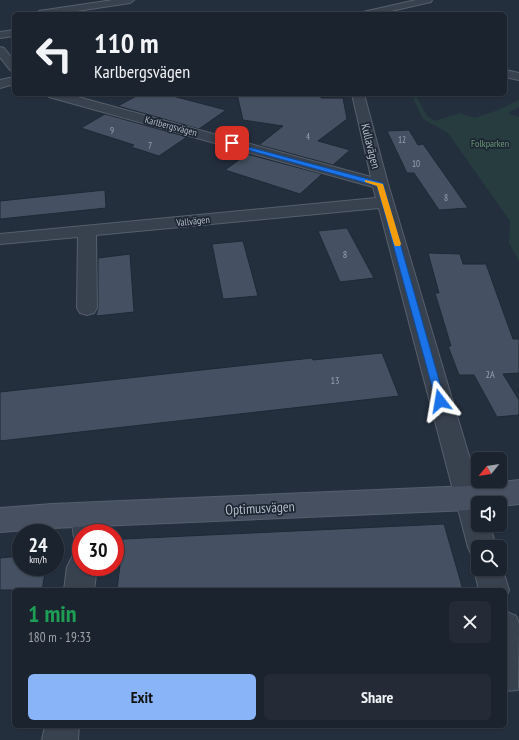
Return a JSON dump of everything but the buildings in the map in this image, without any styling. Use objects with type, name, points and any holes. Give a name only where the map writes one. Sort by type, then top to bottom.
[{"type":"street","points":[[52,12],[130,0]]},
{"type":"street","points":[[375,12],[428,0]]},
{"type":"street","points":[[1,35],[12,33]]},
{"type":"street","points":[[0,50],[12,65]]},
{"type":"street","points":[[507,74],[519,77]]},
{"type":"street","points":[[0,84],[12,81]]},
{"type":"street","name":"Karlbergsvägen","points":[[60,96],[383,193]]},
{"type":"street","name":"Kullavägen","points":[[359,96],[383,193],[480,540]]},
{"type":"street","name":"Vallvägen","points":[[0,239],[87,231],[383,193]]},
{"type":"street","points":[[87,231],[88,308]]},
{"type":"street","name":"Optimusvägen","points":[[0,520],[52,516],[87,524],[469,498],[519,492]]},
{"type":"street","points":[[79,588],[81,576]]},
{"type":"street","points":[[491,576],[494,588]]},
{"type":"street","points":[[507,641],[512,675]]},
{"type":"street","points":[[60,740],[62,728]]},
{"type":"green space","name":"Folkparken","points":[[412,96],[416,96],[427,116],[435,121],[460,113],[475,118],[498,110],[519,100],[519,107],[508,113],[519,117],[519,261],[509,243],[510,221],[448,133],[423,119]]},
{"type":"slow traffic","points":[[367,181],[380,184],[397,244]]},
{"type":"route","points":[[232,143],[380,184],[440,401]]}]
